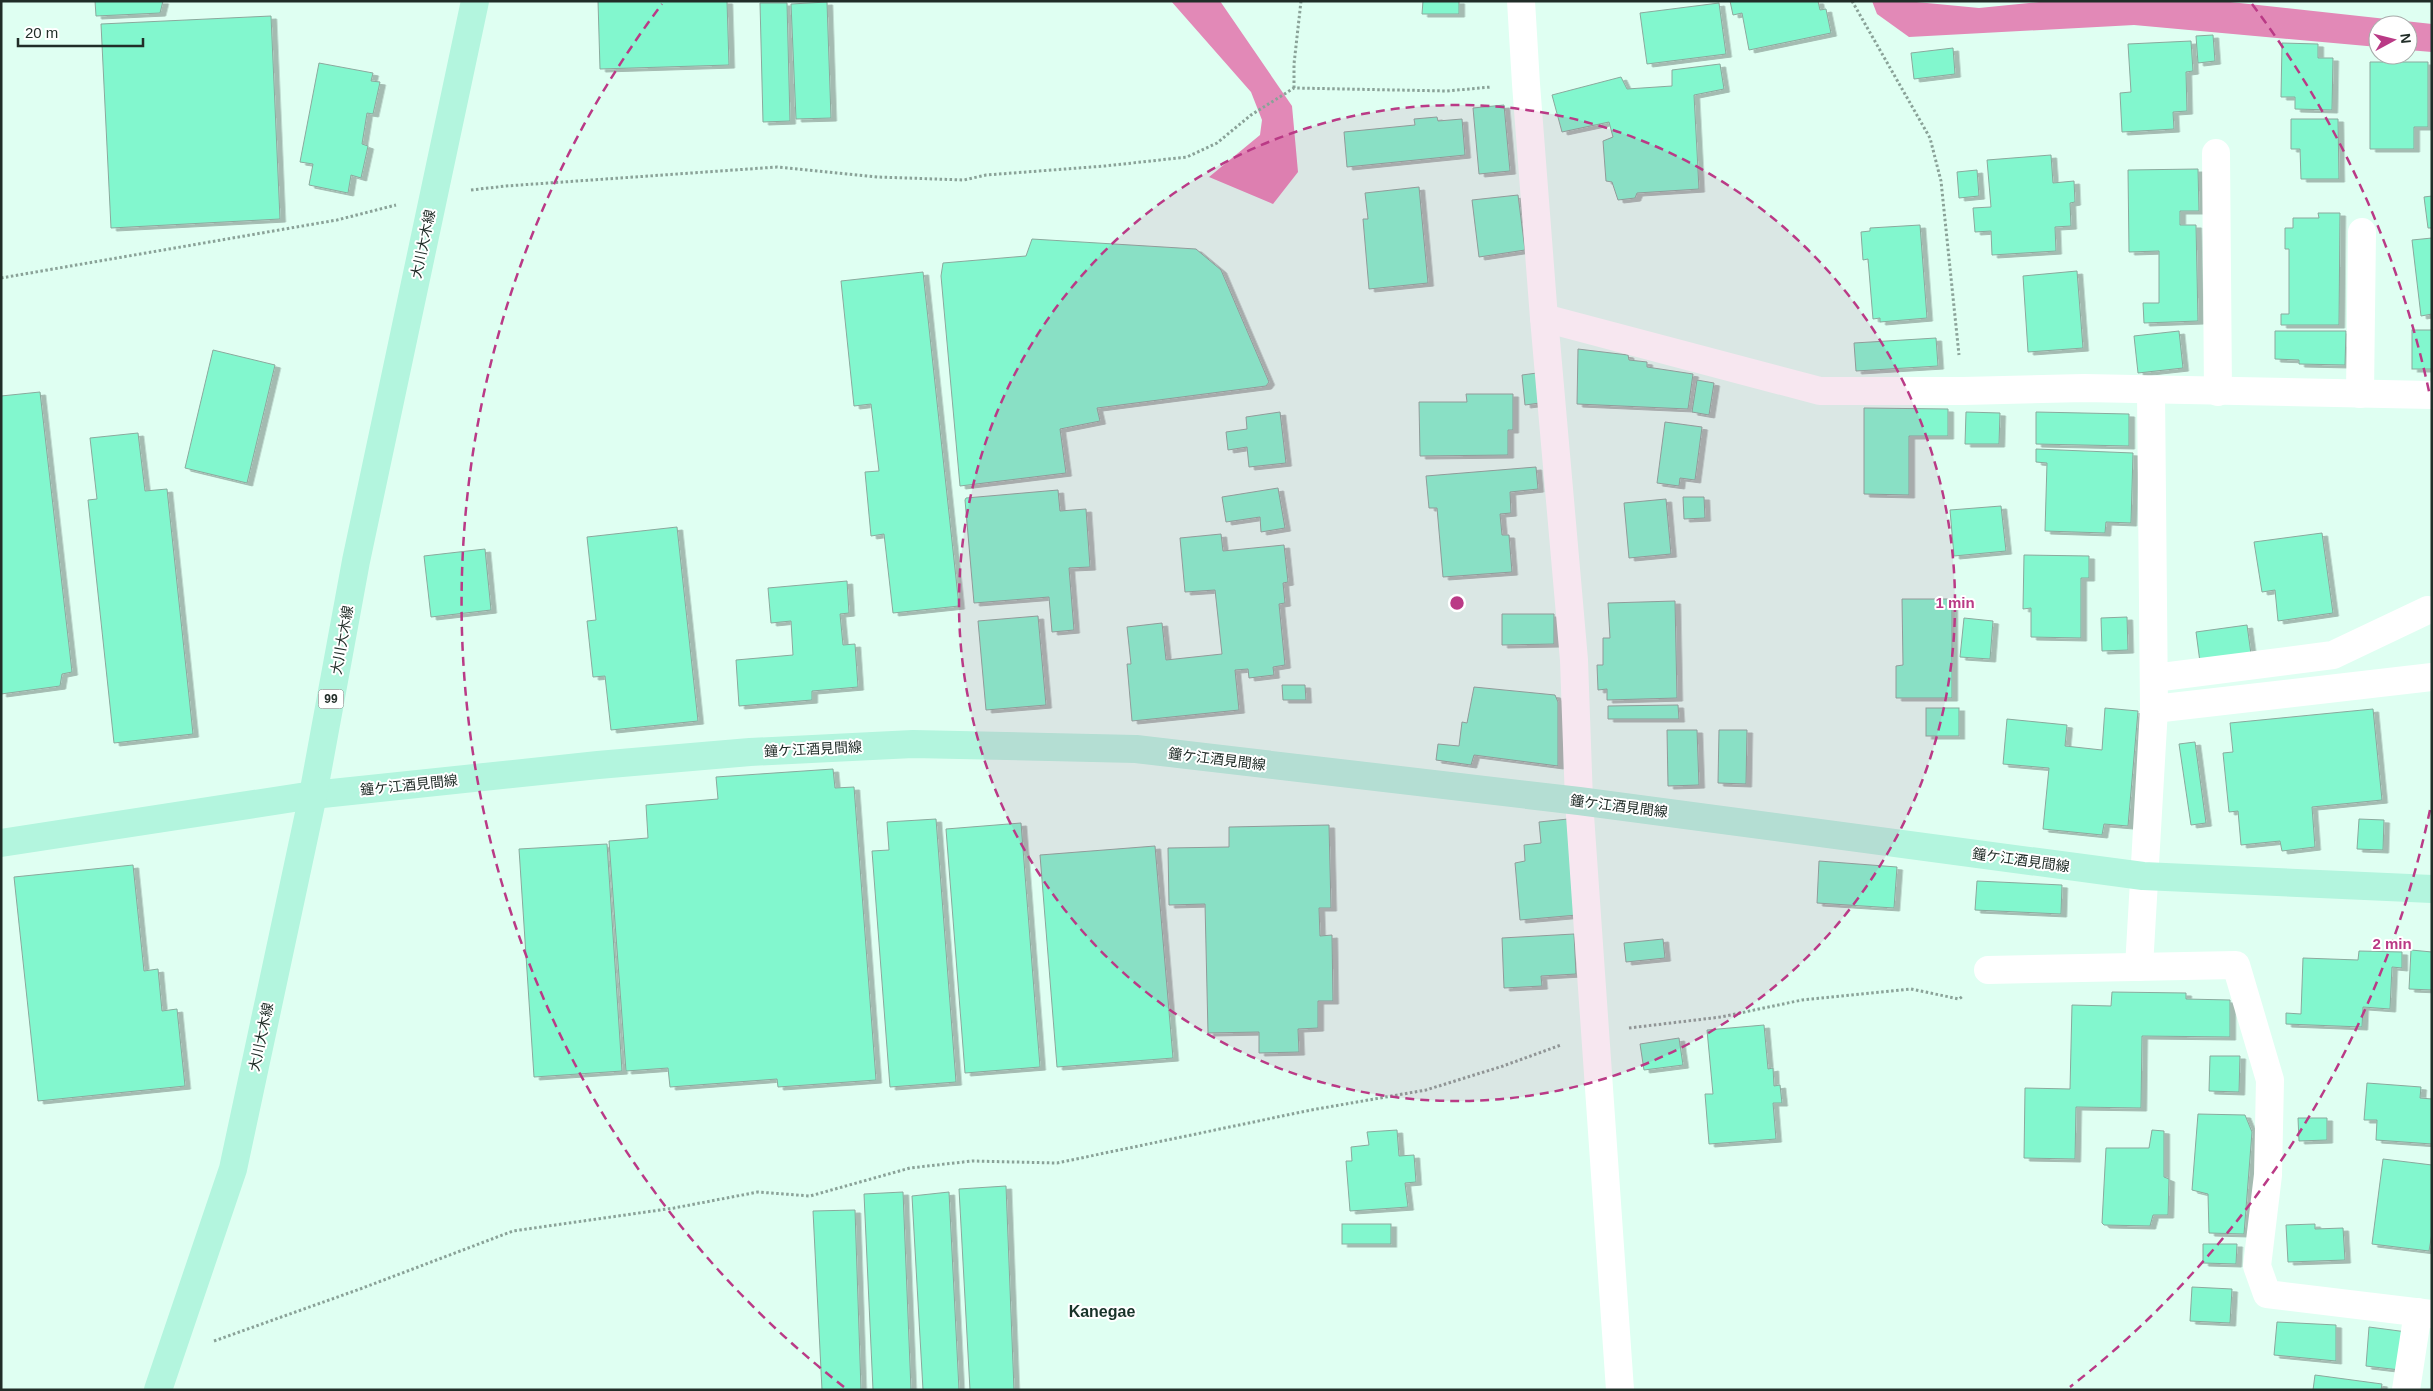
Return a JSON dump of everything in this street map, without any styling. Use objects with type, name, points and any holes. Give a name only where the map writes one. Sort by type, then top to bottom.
[{"type":"main road","name":"大川大木線","points":[[158,1390],[233,1169],[313,795],[356,561],[475,1]]},
{"type":"main road","name":"鐘ケ江酒見間線","points":[[1,843],[313,795],[598,765],[750,752],[913,744],[1136,749],[1580,801],[2143,876],[2432,889]]},
{"type":"street","points":[[1521,1],[1544,318],[1574,660],[1580,801],[1620,1390]]},
{"type":"street","points":[[2216,153],[2218,392]]},
{"type":"street","points":[[2360,394],[2362,232]]},
{"type":"street","points":[[1544,318],[1820,391],[1963,391],[2084,388],[2151,391],[2432,395]]},
{"type":"street","points":[[2139,967],[2154,709],[2151,391]]},
{"type":"street","points":[[2154,678],[2333,655],[2428,610]]},
{"type":"street","points":[[2154,709],[2432,677]]},
{"type":"street","points":[[1988,970],[2236,965],[2270,1080],[2268,1175],[2257,1266],[2267,1294],[2425,1313],[2406,1390]]},
{"type":"path","points":[[1294,88],[1294,64],[1301,1]]},
{"type":"path","points":[[1852,1],[1930,138],[1941,181],[1963,391]]},
{"type":"path","points":[[1,278],[337,220],[433,195],[506,186],[777,167],[878,177],[964,180],[986,174],[1105,166],[1187,157],[1217,143],[1251,114],[1294,88],[1447,91],[1526,84]]},
{"type":"path","points":[[170,1354],[234,1334],[513,1231],[674,1208],[758,1192],[810,1196],[910,1168],[972,1161],[1057,1163],[1311,1110],[1426,1090],[1503,1066],[1595,1032],[1721,1017],[1802,1000],[1882,991],[1910,989],[1959,999],[1988,970]]},
{"type":"shaded area","points":[[1171,1],[1220,1],[1292,106],[1298,172],[1273,204],[1209,177],[1260,135],[1262,120],[1251,92]]},
{"type":"shaded area","points":[[1872,1],[1906,1],[1979,8],[2049,1],[2221,1],[2368,17],[2368,46],[2134,25],[1909,37],[1877,14]]},
{"type":"shaded area","points":[[2418,22],[2432,24],[2432,52],[2418,51]]},
{"type":"building","points":[[95,1],[163,1],[160,13],[96,16]]},
{"type":"building","points":[[598,1],[727,1],[729,65],[600,69]]},
{"type":"building","points":[[1423,1],[1459,1],[1459,14],[1422,14]]},
{"type":"building","points":[[1730,1],[1818,1],[1820,10],[1826,9],[1831,33],[1749,50],[1742,13],[1733,15]]},
{"type":"building","points":[[827,2],[831,118],[796,119],[791,4]]},
{"type":"building","points":[[760,3],[787,3],[790,121],[763,122]]},
{"type":"building","points":[[1719,3],[1726,54],[1647,64],[1640,13]]},
{"type":"building","points":[[271,16],[280,219],[111,228],[101,24]]},
{"type":"building","points":[[2213,35],[2215,61],[2198,63],[2196,36]]},
{"type":"building","points":[[2191,41],[2193,71],[2186,72],[2187,111],[2173,112],[2174,129],[2122,132],[2120,93],[2131,92],[2128,44]]},
{"type":"building","points":[[2282,43],[2318,44],[2318,58],[2333,58],[2332,110],[2295,109],[2295,97],[2281,97]]},
{"type":"building","points":[[1953,48],[1955,74],[1914,79],[1911,53]]},
{"type":"building","points":[[2418,62],[2428,62],[2428,127],[2414,127],[2414,149],[2370,149],[2370,65],[2418,65]]},
{"type":"building","points":[[319,63],[373,73],[371,81],[380,82],[373,114],[367,113],[362,144],[368,146],[361,178],[351,175],[348,193],[309,185],[313,164],[300,162]]},
{"type":"building","points":[[1720,64],[1724,89],[1694,95],[1699,189],[1637,193],[1635,198],[1618,200],[1612,182],[1606,181],[1603,141],[1613,137],[1609,122],[1562,132],[1552,95],[1621,77],[1627,89],[1672,86],[1672,70]]},
{"type":"building","points":[[1504,105],[1510,171],[1479,174],[1473,108]]},
{"type":"building","points":[[1437,117],[1438,121],[1462,119],[1465,155],[1347,167],[1344,132],[1415,125],[1414,119]]},
{"type":"building","points":[[2291,119],[2338,119],[2339,179],[2301,179],[2300,149],[2291,149]]},
{"type":"building","points":[[2051,155],[2053,183],[2074,181],[2075,202],[2070,203],[2071,226],[2055,227],[2056,251],[1992,255],[1991,231],[1975,232],[1973,208],[1991,207],[1987,160]]},
{"type":"building","points":[[2198,169],[2199,211],[2180,211],[2180,225],[2196,225],[2198,321],[2144,323],[2143,303],[2159,303],[2159,251],[2129,252],[2128,170]]},
{"type":"building","points":[[1977,170],[1979,196],[1959,198],[1957,172]]},
{"type":"building","points":[[1419,187],[1428,283],[1369,289],[1363,219],[1368,219],[1365,193]]},
{"type":"building","points":[[1518,195],[1525,250],[1479,257],[1472,200]]},
{"type":"building","points":[[2432,196],[2432,228],[2428,228],[2424,197]]},
{"type":"building","points":[[2318,213],[2340,213],[2339,325],[2281,325],[2281,314],[2289,314],[2289,249],[2285,249],[2285,228],[2293,228],[2293,218],[2319,218]]},
{"type":"building","points":[[1920,225],[1927,318],[1880,322],[1880,318],[1873,319],[1868,259],[1863,260],[1861,232],[1870,231],[1870,228]]},
{"type":"building","points":[[2432,238],[2432,314],[2421,316],[2412,240]]},
{"type":"building","points":[[1032,239],[1196,249],[1221,270],[1269,382],[1266,386],[1097,408],[1100,421],[1060,429],[1066,473],[960,486],[941,276],[943,263],[1026,256]]},
{"type":"building","points":[[2077,271],[2083,348],[2028,352],[2023,276]]},
{"type":"building","points":[[923,272],[959,606],[893,613],[884,534],[871,536],[865,472],[879,471],[871,404],[854,406],[841,281]]},
{"type":"building","points":[[2412,330],[2432,330],[2432,369],[2412,369]]},
{"type":"building","points":[[2179,331],[2183,368],[2138,373],[2134,336]]},
{"type":"building","points":[[2275,331],[2346,331],[2345,365],[2299,364],[2299,360],[2275,359]]},
{"type":"building","points":[[1936,338],[1938,366],[1856,371],[1854,343]]},
{"type":"building","points":[[1578,349],[1628,355],[1629,360],[1647,362],[1647,367],[1693,374],[1688,409],[1577,404]]},
{"type":"building","points":[[213,350],[275,365],[247,483],[185,468]]},
{"type":"building","points":[[1537,373],[1540,403],[1525,405],[1522,375]]},
{"type":"building","points":[[1697,380],[1714,383],[1709,415],[1692,412]]},
{"type":"building","points":[[40,392],[72,672],[62,674],[60,686],[1,694],[1,396]]},
{"type":"building","points":[[1466,394],[1513,394],[1513,430],[1508,430],[1508,455],[1420,456],[1419,402],[1467,402]]},
{"type":"building","points":[[1864,408],[1948,409],[1948,436],[1909,436],[1909,495],[1864,494]]},
{"type":"building","points":[[1280,412],[1286,463],[1249,467],[1247,447],[1228,450],[1226,432],[1247,429],[1246,417]]},
{"type":"building","points":[[1966,412],[2000,413],[1999,444],[1965,444]]},
{"type":"building","points":[[2036,412],[2129,414],[2129,446],[2036,444]]},
{"type":"building","points":[[1665,422],[1702,427],[1695,480],[1680,478],[1679,486],[1657,483]]},
{"type":"building","points":[[138,433],[145,491],[167,489],[193,734],[114,743],[88,500],[97,499],[90,438]]},
{"type":"building","points":[[2036,449],[2133,453],[2131,523],[2106,522],[2105,533],[2045,531],[2047,463],[2036,462]]},
{"type":"building","points":[[1536,467],[1538,489],[1510,492],[1511,513],[1500,514],[1502,535],[1509,535],[1512,572],[1443,577],[1437,508],[1429,508],[1426,476]]},
{"type":"building","points":[[1278,488],[1285,528],[1261,532],[1260,517],[1226,522],[1222,497]]},
{"type":"building","points":[[1058,490],[1060,511],[1086,509],[1090,567],[1069,568],[1074,630],[1052,632],[1049,597],[974,603],[965,500],[966,498]]},
{"type":"building","points":[[1683,497],[1704,497],[1705,518],[1684,519]]},
{"type":"building","points":[[1666,499],[1671,554],[1629,558],[1624,503]]},
{"type":"building","points":[[2001,506],[2006,551],[1954,556],[1950,510]]},
{"type":"building","points":[[677,527],[698,721],[611,730],[605,676],[593,677],[587,621],[596,620],[587,537]]},
{"type":"building","points":[[2322,533],[2333,613],[2278,621],[2275,590],[2262,592],[2254,542]]},
{"type":"building","points":[[1221,534],[1223,551],[1284,545],[1288,582],[1283,583],[1285,603],[1279,604],[1285,665],[1273,667],[1274,675],[1249,678],[1248,669],[1235,670],[1239,710],[1132,721],[1127,664],[1131,664],[1127,627],[1162,623],[1166,660],[1222,654],[1215,590],[1185,592],[1180,538]]},
{"type":"building","points":[[485,549],[491,610],[431,617],[424,556]]},
{"type":"building","points":[[2024,555],[2089,556],[2089,578],[2081,578],[2081,638],[2031,637],[2031,608],[2023,609]]},
{"type":"building","points":[[847,581],[849,613],[840,614],[843,645],[855,644],[858,687],[812,691],[812,700],[739,706],[736,660],[793,655],[791,621],[771,623],[768,588]]},
{"type":"building","points":[[1902,599],[1952,599],[1952,698],[1896,698],[1896,666],[1903,665]]},
{"type":"building","points":[[1675,601],[1677,698],[1607,700],[1607,689],[1598,690],[1597,665],[1603,665],[1603,638],[1610,638],[1608,603]]},
{"type":"building","points":[[1502,614],[1554,614],[1554,644],[1502,645]]},
{"type":"building","points":[[1038,616],[1046,705],[986,710],[978,621]]},
{"type":"building","points":[[2127,617],[2128,650],[2102,651],[2101,618]]},
{"type":"building","points":[[1964,618],[1993,621],[1990,659],[1960,657]]},
{"type":"building","points":[[2247,625],[2251,654],[2200,662],[2196,632]]},
{"type":"building","points":[[1282,685],[1305,685],[1306,700],[1283,700]]},
{"type":"building","points":[[1474,687],[1555,695],[1558,702],[1558,766],[1474,755],[1471,765],[1436,760],[1438,744],[1459,746],[1462,722],[1467,723]]},
{"type":"building","points":[[1678,705],[1679,719],[1608,719],[1608,706]]},
{"type":"building","points":[[1926,708],[1959,708],[1959,736],[1926,736]]},
{"type":"building","points":[[2105,708],[2138,711],[2128,826],[2104,824],[2102,835],[2043,829],[2049,768],[2003,764],[2007,719],[2067,725],[2065,746],[2102,750]]},
{"type":"building","points":[[2373,709],[2382,800],[2312,807],[2315,847],[2282,851],[2280,841],[2241,845],[2238,811],[2229,812],[2223,753],[2233,752],[2230,723]]},
{"type":"building","points":[[1667,730],[1697,730],[1699,785],[1668,786]]},
{"type":"building","points":[[1719,730],[1747,730],[1746,784],[1718,783]]},
{"type":"building","points":[[2195,742],[2206,823],[2191,825],[2179,744]]},
{"type":"building","points":[[833,769],[835,788],[854,787],[876,1080],[778,1087],[777,1079],[670,1087],[668,1068],[626,1071],[609,841],[648,838],[646,805],[718,799],[716,777]]},
{"type":"building","points":[[936,819],[956,1082],[890,1087],[872,851],[889,850],[887,822]]},
{"type":"building","points":[[1568,819],[1577,915],[1520,920],[1515,863],[1525,861],[1524,845],[1541,843],[1539,822]]},
{"type":"building","points":[[2359,819],[2384,820],[2383,850],[2357,849]]},
{"type":"building","points":[[1021,823],[1040,1067],[965,1073],[946,829]]},
{"type":"building","points":[[1329,825],[1331,908],[1319,908],[1320,936],[1332,935],[1333,1001],[1318,1001],[1318,1028],[1298,1029],[1299,1052],[1259,1053],[1259,1032],[1208,1033],[1205,904],[1169,905],[1168,848],[1229,847],[1229,827]]},
{"type":"building","points":[[607,844],[622,1071],[534,1077],[519,849]]},
{"type":"building","points":[[1155,846],[1173,1058],[1057,1067],[1040,855]]},
{"type":"building","points":[[1819,861],[1897,867],[1894,908],[1817,903]]},
{"type":"building","points":[[133,865],[144,971],[158,969],[162,1011],[177,1009],[185,1086],[38,1101],[14,877]]},
{"type":"building","points":[[1977,881],[2062,885],[2061,914],[1975,910]]},
{"type":"building","points":[[1574,934],[1576,974],[1541,976],[1542,986],[1504,988],[1502,938]]},
{"type":"building","points":[[1663,939],[1665,958],[1626,962],[1624,943]]},
{"type":"building","points":[[2411,950],[2432,952],[2432,990],[2409,989]]},
{"type":"building","points":[[2359,951],[2402,952],[2402,968],[2392,967],[2390,1009],[2363,1007],[2362,1027],[2286,1024],[2286,1013],[2301,1014],[2303,958],[2358,960]]},
{"type":"building","points":[[2112,992],[2186,993],[2186,999],[2230,1000],[2230,1037],[2142,1036],[2141,1108],[2076,1107],[2075,1159],[2024,1158],[2025,1088],[2070,1089],[2072,1005],[2111,1006]]},
{"type":"building","points":[[1764,1025],[1768,1069],[1773,1068],[1774,1086],[1780,1085],[1782,1103],[1773,1103],[1776,1139],[1709,1144],[1705,1094],[1713,1094],[1707,1030]]},
{"type":"building","points":[[1679,1038],[1683,1065],[1644,1070],[1640,1044]]},
{"type":"building","points":[[2210,1056],[2240,1056],[2239,1092],[2209,1091]]},
{"type":"building","points":[[2367,1083],[2421,1087],[2420,1098],[2432,1099],[2432,1144],[2376,1140],[2377,1120],[2364,1120]]},
{"type":"building","points":[[2198,1114],[2245,1115],[2252,1132],[2244,1234],[2209,1233],[2208,1194],[2192,1190]]},
{"type":"building","points":[[2298,1118],[2327,1118],[2327,1140],[2299,1141]]},
{"type":"building","points":[[1397,1130],[1399,1156],[1414,1155],[1416,1182],[1405,1183],[1408,1207],[1350,1211],[1346,1161],[1352,1161],[1351,1147],[1369,1145],[1367,1132]]},
{"type":"building","points":[[2152,1130],[2164,1131],[2164,1177],[2169,1179],[2168,1215],[2153,1215],[2150,1226],[2104,1225],[2102,1223],[2106,1148],[2149,1148]]},
{"type":"building","points":[[2383,1159],[2432,1165],[2432,1233],[2429,1251],[2372,1244]]},
{"type":"building","points":[[1006,1186],[1014,1390],[970,1390],[959,1189]]},
{"type":"building","points":[[903,1192],[911,1390],[873,1390],[864,1194]]},
{"type":"building","points":[[949,1192],[959,1390],[923,1390],[912,1196]]},
{"type":"building","points":[[855,1210],[861,1390],[822,1390],[813,1211]]},
{"type":"building","points":[[1342,1224],[1391,1224],[1391,1244],[1342,1244]]},
{"type":"building","points":[[2315,1224],[2315,1229],[2343,1228],[2345,1260],[2288,1262],[2286,1225]]},
{"type":"building","points":[[2203,1244],[2237,1244],[2236,1264],[2203,1263]]},
{"type":"building","points":[[2192,1287],[2232,1289],[2230,1323],[2190,1321]]},
{"type":"building","points":[[2277,1322],[2336,1325],[2336,1361],[2274,1355]]},
{"type":"building","points":[[2369,1327],[2407,1332],[2400,1370],[2366,1366]]},
{"type":"building","points":[[2315,1375],[2382,1384],[2381,1390],[2313,1390]]},
{"type":"district","name":"Kanegae","points":[[1102,1311]]}]
